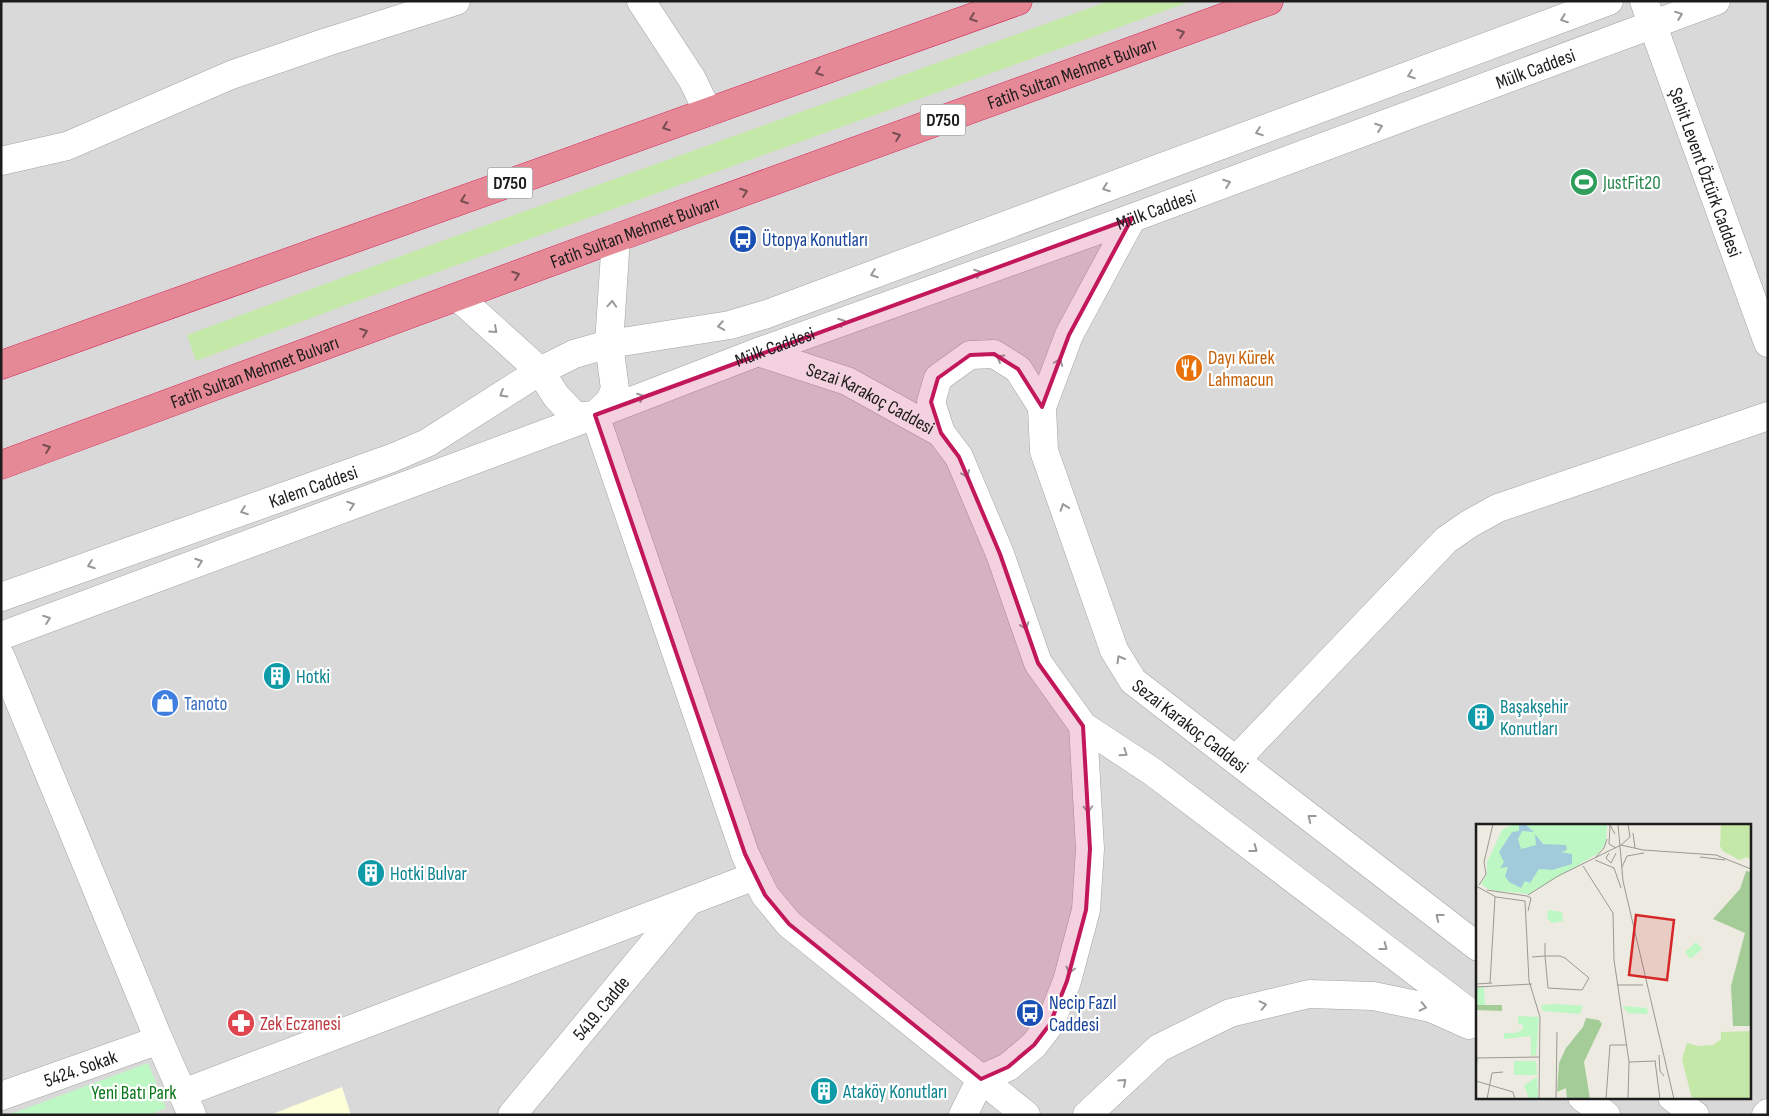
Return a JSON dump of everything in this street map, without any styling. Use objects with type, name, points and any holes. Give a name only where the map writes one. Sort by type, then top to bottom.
[{"type":"highway","name":"D750","points":[[1,365],[1018,1]]},
{"type":"highway","name":"Fatih Sultan Mehmet Bulvarı","points":[[1,465],[616,238],[1269,1]]},
{"type":"street","points":[[1,161],[67,146],[232,75],[327,42],[456,1]]},
{"type":"street","points":[[641,1],[692,79],[708,112]]},
{"type":"street","name":"Mülk Caddesi","points":[[609,344],[730,325],[767,314],[1609,1]]},
{"type":"street","name":"Mülk Caddesi","points":[[595,415],[758,352],[1132,218],[1649,13],[1716,1]]},
{"type":"street","name":"Şehit Levent Öztürk Caddesi","points":[[1649,13],[1768,343]]},
{"type":"street","name":"Sezai Karakoç Caddesi","points":[[1132,218],[1069,335],[1042,407],[1044,451],[1114,650],[1132,682],[1476,945]]},
{"type":"street","points":[[458,297],[540,371],[556,396],[576,417],[595,415],[610,402],[615,389],[609,344],[616,238]]},
{"type":"street","name":"Kalem Caddesi","points":[[1,597],[392,458],[427,443],[540,371],[574,354],[596,346],[609,344]]},
{"type":"street","name":"Sezai Karakoç Caddesi","points":[[758,352],[847,380],[941,433]]},
{"type":"street","name":"Sezai Karakoç Caddesi","points":[[941,433],[931,402],[938,378],[970,355],[994,354],[1018,370],[1042,407]]},
{"type":"street","points":[[595,415],[742,845],[765,895],[789,924],[1026,1115]]},
{"type":"street","name":"Kalem Caddesi","points":[[1,636],[595,415]]},
{"type":"street","points":[[1236,760],[1446,540],[1469,524],[1498,508],[1768,416]]},
{"type":"street","points":[[941,433],[959,457],[1000,554],[1038,663],[1083,726],[1153,772],[1476,1017]]},
{"type":"street","points":[[1,657],[187,1104],[755,876]]},
{"type":"street","points":[[963,1115],[981,1078],[1008,1067],[1034,1045],[1050,1024],[1067,981],[1086,910],[1090,849],[1083,726]]},
{"type":"street","name":"5419. Cadde","points":[[512,1115],[689,901]]},
{"type":"street","points":[[1086,1115],[1159,1048],[1230,1013],[1309,994],[1373,996],[1430,1008],[1476,1028]]},
{"type":"street","name":"5424. Sokak","points":[[1,1096],[160,1040]]},
{"type":"street","points":[[1583,1098],[1606,1115]]},
{"type":"street","points":[[1673,1098],[1695,1115]]},
{"type":"highlighted area","points":[[1132,218],[1069,335],[1042,407],[1018,369],[994,354],[970,355],[938,378],[931,402],[941,433],[959,457],[1000,554],[1038,663],[1083,726],[1090,849],[1086,910],[1067,981],[1050,1024],[1034,1045],[1008,1067],[981,1079],[789,924],[765,895],[745,854],[595,415]]},
{"type":"shaded area","points":[[1,1],[1768,1],[1768,1115],[1,1115]]},
{"type":"shaded area","points":[[342,1087],[351,1115],[270,1115]]},
{"type":"green space","points":[[1109,1],[1192,1],[346,305],[196,361],[187,335],[431,245]]},
{"type":"green space","name":"Yeni Batı Park","points":[[148,1063],[166,1108],[149,1115],[8,1115]]},
{"type":"place","name":"JustFit20","points":[[1584,182]]},
{"type":"place","name":"Ütopya Konutları","points":[[743,239]]},
{"type":"place","name":"Dayı Kürek Lahmacun","points":[[1189,368]]},
{"type":"place","name":"Hotki","points":[[277,676]]},
{"type":"place","name":"Tanoto","points":[[165,703]]},
{"type":"place","name":"Başakşehir Konutları","points":[[1481,717]]},
{"type":"place","name":"Hotki Bulvar","points":[[371,873]]},
{"type":"place","name":"Necip Fazıl Caddesi","points":[[1030,1013]]},
{"type":"place","name":"Zek Eczanesi","points":[[241,1023]]},
{"type":"place","name":"Ataköy Konutları","points":[[824,1091]]}]
